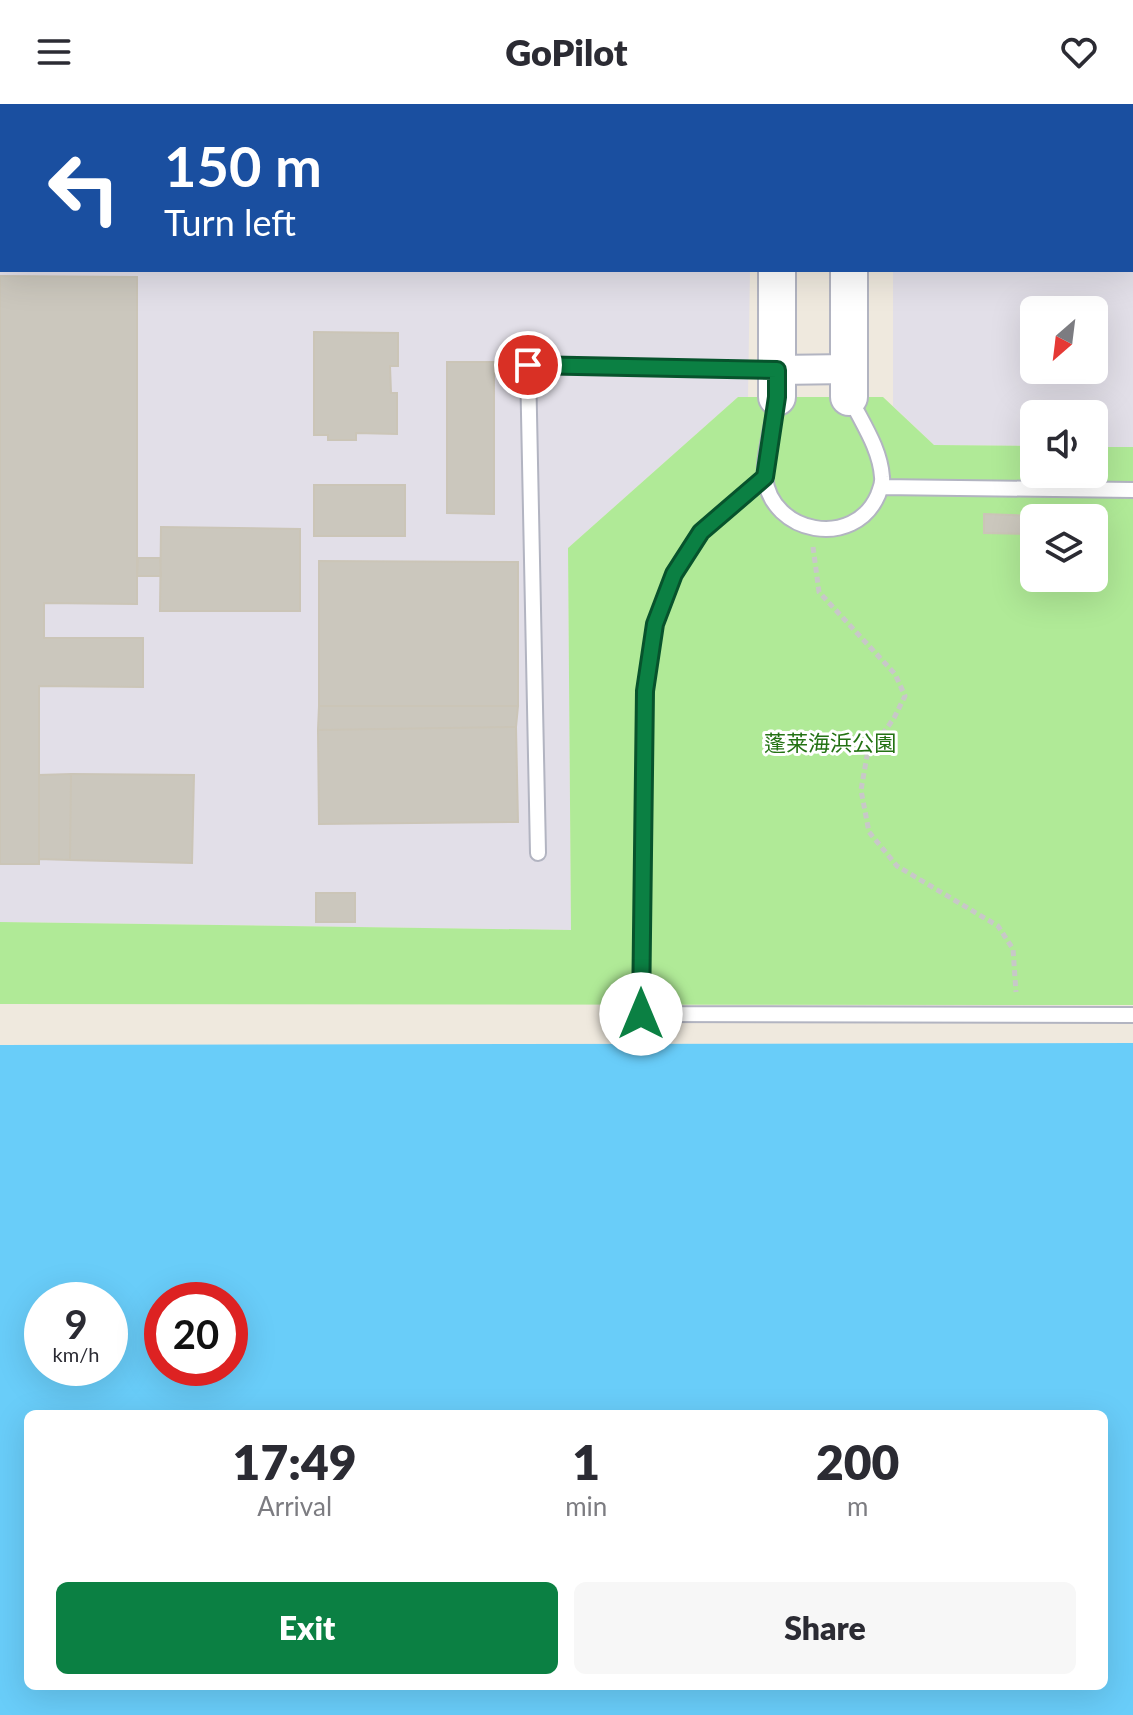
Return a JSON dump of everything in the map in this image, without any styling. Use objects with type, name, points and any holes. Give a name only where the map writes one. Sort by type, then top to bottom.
[{"type":"street","points":[[777,272],[777,384],[849,383],[849,272]]},
{"type":"lane","points":[[538,853],[528,365],[777,384],[765,477],[776,506],[798,524],[825,530],[851,526],[873,505],[883,481],[878,452],[849,383]]},
{"type":"lane","points":[[765,477],[701,532],[674,574],[655,624],[645,691],[641,1014],[1133,1015]]},
{"type":"lane","points":[[881,487],[1133,490]]},
{"type":"path","points":[[810,526],[819,592],[895,674],[905,696],[894,718],[867,756],[861,790],[869,832],[897,866],[998,926],[1013,949],[1018,1015]]},
{"type":"shaded area","points":[[0,272],[750,272],[748,397],[738,397],[568,548],[571,930],[0,922]]},
{"type":"shaded area","points":[[893,272],[1133,272],[1133,447],[1108,447],[1108,400],[1020,400],[1020,446],[934,445],[893,406]]},
{"type":"green space","name":"蓬莱海浜公園","points":[[738,397],[883,397],[934,445],[1020,446],[1020,488],[1108,488],[1108,447],[1133,447],[1133,1005],[0,1004],[0,922],[571,930],[568,548]]},
{"type":"water","points":[[1133,1043],[1133,1715],[0,1715],[0,1045]]},
{"type":"building","points":[[0,276],[137,277],[137,604],[44,603],[44,638],[143,638],[143,687],[39,686],[39,864],[0,864]]},
{"type":"building","points":[[314,332],[398,333],[398,366],[390,366],[391,393],[397,393],[397,434],[356,433],[356,440],[328,440],[328,435],[314,435]]},
{"type":"building","points":[[447,362],[494,362],[494,514],[447,513]]},
{"type":"building","points":[[314,485],[405,485],[405,536],[314,536]]},
{"type":"building","points":[[984,514],[1020,515],[1020,534],[984,533]]},
{"type":"building","points":[[161,527],[300,529],[300,611],[160,611]]},
{"type":"building","points":[[138,558],[160,558],[161,576],[137,576]]},
{"type":"building","points":[[319,561],[518,562],[518,706],[319,706]]},
{"type":"building","points":[[319,706],[518,706],[516,727],[318,730]]},
{"type":"building","points":[[516,727],[518,822],[319,824],[318,730]]},
{"type":"building","points":[[71,774],[194,775],[192,863],[70,860]]},
{"type":"building","points":[[71,774],[70,860],[39,859],[39,775]]},
{"type":"building","points":[[316,893],[355,893],[355,922],[316,922]]},
{"type":"route","points":[[528,365],[777,370],[777,397],[765,477],[701,532],[674,574],[655,624],[645,691],[641,1014]]}]
